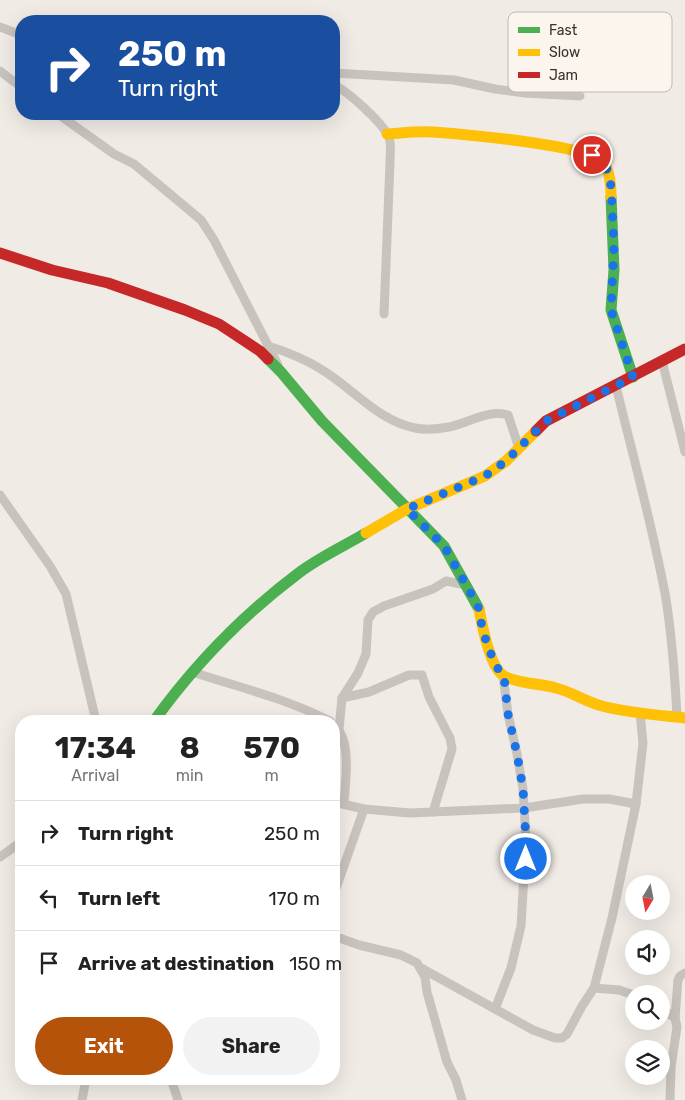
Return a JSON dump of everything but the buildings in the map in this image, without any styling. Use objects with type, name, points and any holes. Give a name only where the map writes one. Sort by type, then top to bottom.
[{"type":"street","points":[[0,27],[15,33]]},
{"type":"street","points":[[0,71],[15,83]]},
{"type":"street","points":[[340,73],[454,80],[508,91]]},
{"type":"street","points":[[340,89],[351,96],[387,134],[389,141],[390,162],[384,314]]},
{"type":"street","points":[[518,92],[580,96]]},
{"type":"street","points":[[66,120],[114,154],[134,164],[201,220],[214,240],[281,372]]},
{"type":"street","points":[[387,134],[431,132],[554,146],[592,155],[604,163],[611,186],[614,246],[611,310],[633,377]]},
{"type":"street","points":[[0,253],[52,270],[108,283],[219,324],[260,351],[281,372],[322,421],[444,546],[478,606],[483,632],[495,665],[504,676],[508,714],[517,754],[524,808],[526,840],[522,926],[511,968],[495,1009]]},
{"type":"street","points":[[268,346],[304,360],[325,372],[382,415],[398,423],[415,428],[439,429],[491,414],[501,413],[508,415],[519,448]]},
{"type":"street","points":[[159,715],[206,656],[240,623],[301,571],[407,509],[496,470],[546,421],[685,349]]},
{"type":"street","points":[[662,360],[685,452]]},
{"type":"street","points":[[504,676],[557,688],[601,706],[640,713],[681,717],[665,598],[653,536],[616,386]]},
{"type":"street","points":[[0,495],[50,566],[66,594],[95,715]]},
{"type":"street","points":[[338,715],[342,698],[358,673],[366,654],[368,620],[373,612],[384,606],[433,589],[446,581],[466,585]]},
{"type":"street","points":[[192,672],[268,696],[318,715]]},
{"type":"street","points":[[342,698],[369,692],[409,675],[422,676],[429,697],[450,738],[452,749],[433,812]]},
{"type":"street","points":[[340,938],[359,945],[401,954],[417,963],[421,968],[533,1030],[555,1038],[562,1038],[568,1034],[582,1006],[594,988],[612,918],[636,804],[643,743],[640,713]]},
{"type":"street","points":[[340,735],[346,747],[344,804]]},
{"type":"street","points":[[340,803],[364,809],[433,812],[524,808],[584,798],[608,799],[636,804]]},
{"type":"street","points":[[340,877],[364,809]]},
{"type":"street","points":[[0,857],[15,846]]},
{"type":"street","points":[[421,968],[447,1062],[456,1080],[462,1100]]},
{"type":"street","points":[[670,1100],[671,1067],[677,1027],[675,1018],[678,980],[685,973]]},
{"type":"street","points":[[594,988],[625,992]]},
{"type":"street","points":[[670,1014],[675,1018]]},
{"type":"street","points":[[81,1098],[84,1085]]},
{"type":"street","points":[[173,1085],[178,1100]]},
{"type":"traffic: fast","points":[[611,197],[614,270],[611,310],[633,377]]},
{"type":"traffic: fast","points":[[268,359],[322,421],[444,546],[479,609]]},
{"type":"traffic: fast","points":[[159,715],[203,660],[259,605],[279,588],[324,556],[366,533]]},
{"type":"traffic: slow","points":[[387,134],[448,133],[496,138],[576,151],[594,157],[604,163],[609,175],[611,197]]},
{"type":"traffic: slow","points":[[366,533],[407,509],[485,476],[506,461],[536,431]]},
{"type":"traffic: slow","points":[[479,609],[491,656],[504,676],[562,690],[596,704],[612,708],[643,714],[685,718]]},
{"type":"traffic: jam","points":[[0,253],[52,270],[108,283],[185,310],[219,324],[260,351],[268,359]]},
{"type":"traffic: jam","points":[[536,431],[546,421],[685,349]]},
{"type":"route","points":[[526,859],[523,789],[508,714],[504,676],[495,665],[483,632],[478,606],[444,546],[407,509],[474,482],[496,470],[546,421],[633,377],[611,310],[614,270],[611,186],[606,166],[592,155]]}]
